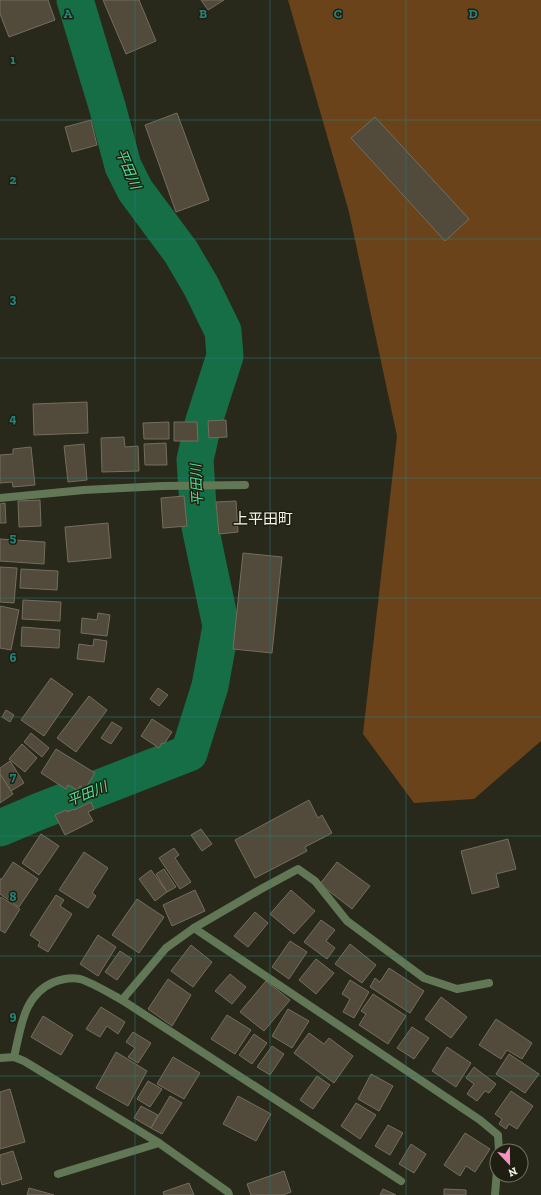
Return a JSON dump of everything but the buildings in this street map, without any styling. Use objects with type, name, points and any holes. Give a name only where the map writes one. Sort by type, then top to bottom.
[{"type":"street","points":[[0,498],[84,490],[162,486],[245,485]]},
{"type":"street","points":[[122,1000],[166,948],[194,928],[298,869],[314,880],[347,921],[424,978],[457,989],[489,983]]},
{"type":"street","points":[[194,928],[480,1120],[498,1136],[498,1143]]},
{"type":"street","points":[[14,1057],[24,1014],[34,996],[44,986],[64,978],[80,979],[122,1000],[401,1181]]},
{"type":"street","points":[[0,1058],[14,1057],[24,1061],[159,1143],[228,1192],[229,1195]]},
{"type":"street","points":[[58,1174],[159,1143]]},
{"type":"street","points":[[495,1195],[496,1183]]},
{"type":"shaded area","points":[[288,0],[541,0],[541,741],[474,799],[414,803],[363,734],[397,436],[349,212]]},
{"type":"waterway","name":"平田川","points":[[0,828],[189,753],[210,686],[221,626],[199,522],[195,460],[203,424],[225,356],[223,331],[201,286],[181,252],[135,190],[123,166],[107,106],[75,0]]},
{"type":"district","name":"上平田町","points":[[263,519]]}]
